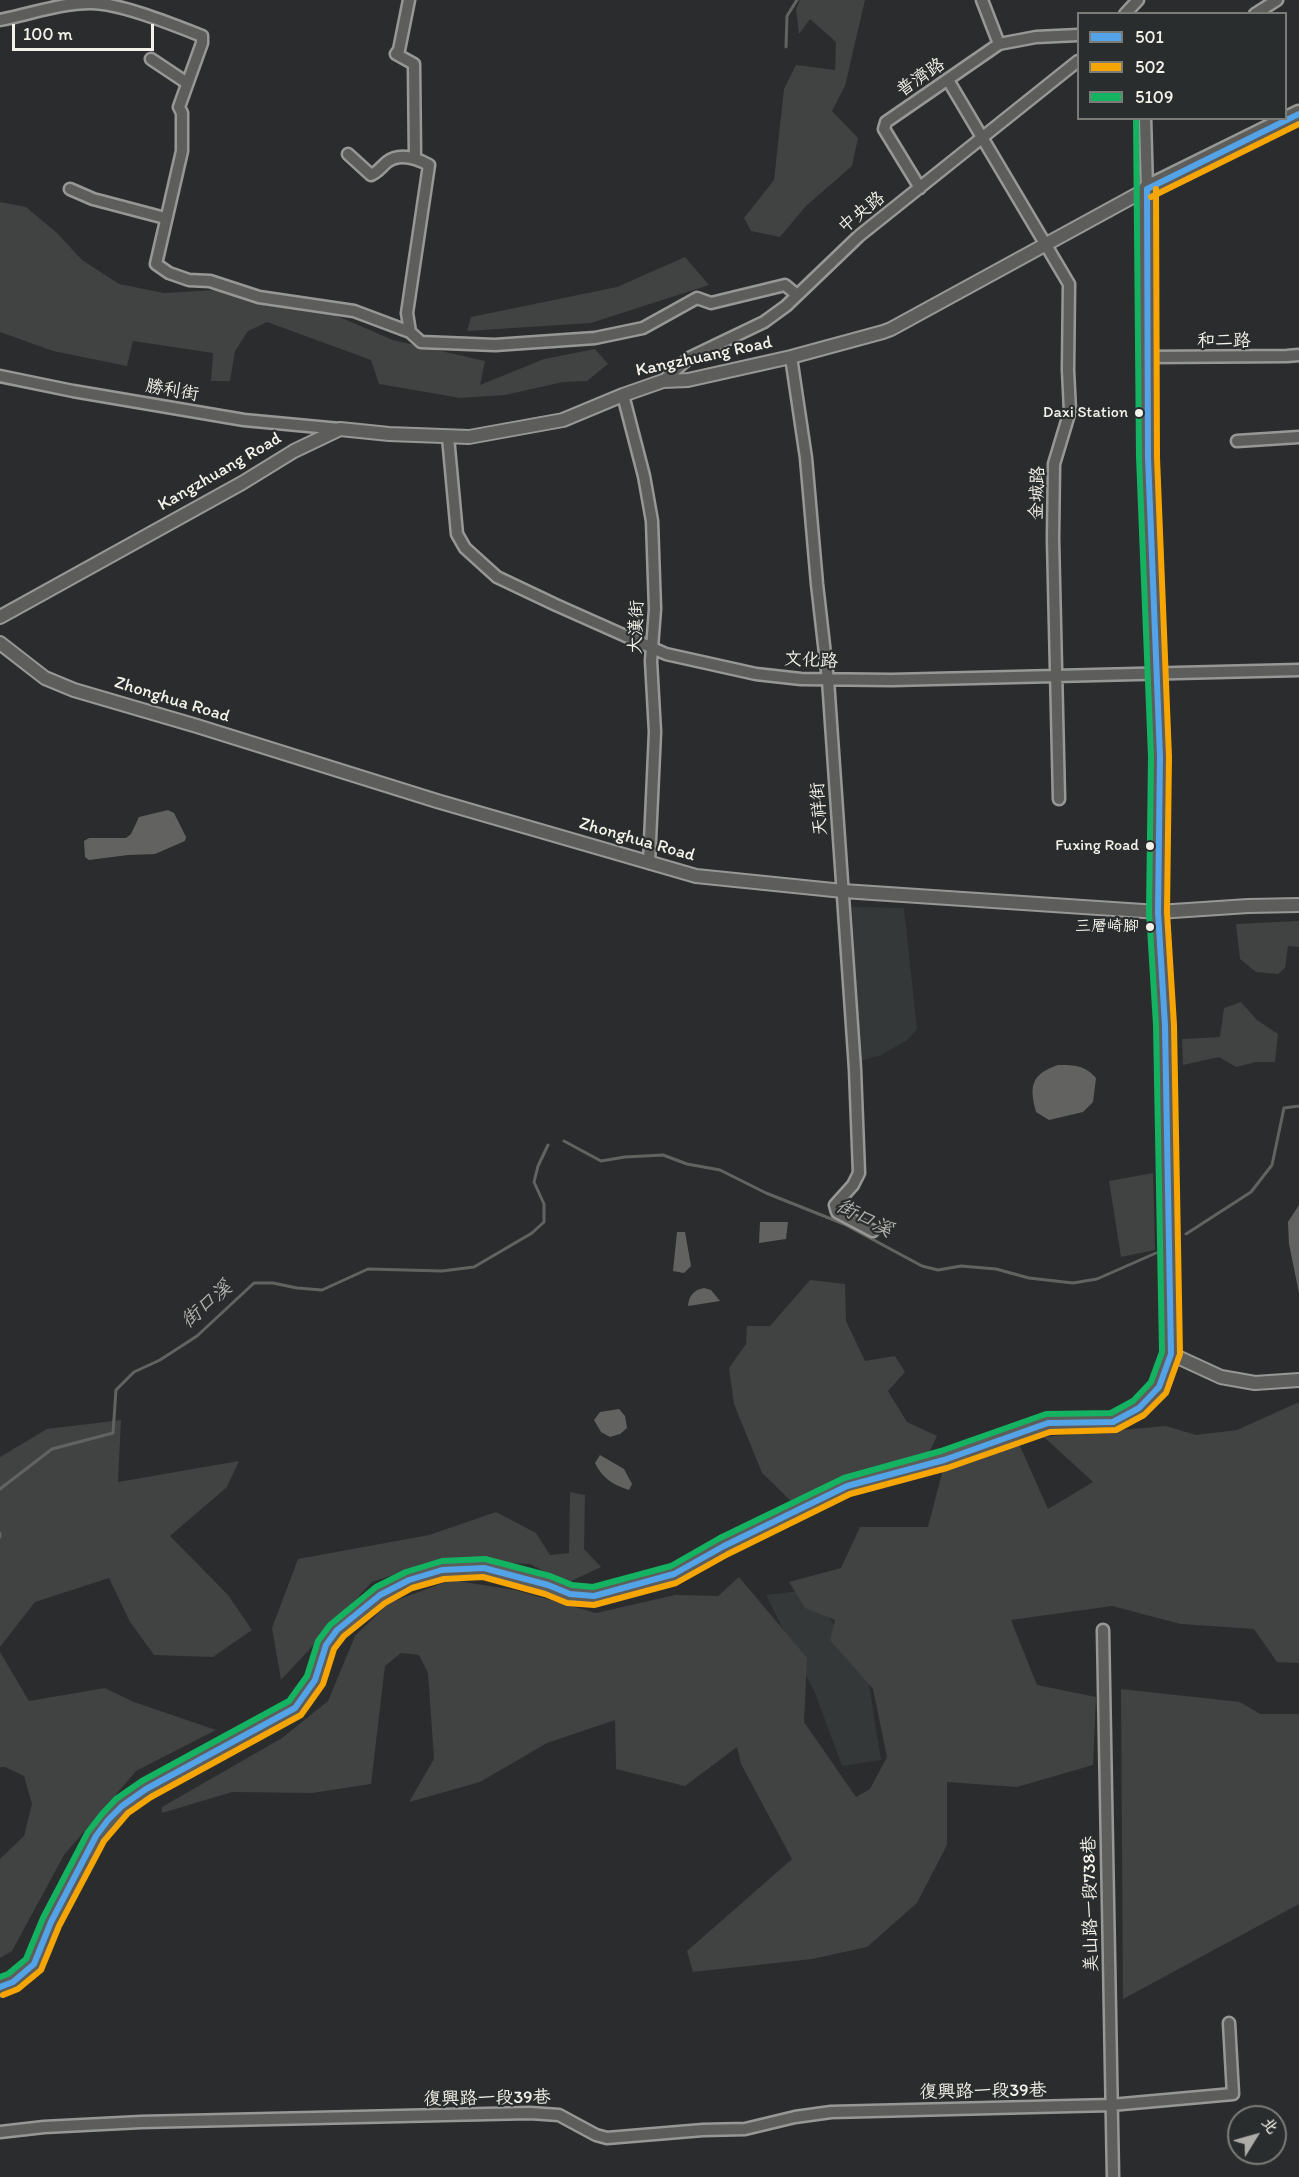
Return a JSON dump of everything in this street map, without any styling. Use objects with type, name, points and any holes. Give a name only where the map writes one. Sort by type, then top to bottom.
[{"type":"main road","points":[[0,1987],[13,1982],[34,1964],[51,1922],[96,1836],[108,1820],[122,1806],[146,1789],[295,1708],[315,1680],[326,1645],[337,1630],[380,1595],[409,1580],[442,1570],[484,1568],[548,1585],[570,1594],[594,1596],[674,1574],[847,1486],[944,1460],[1048,1423],[1113,1422],[1139,1408],[1159,1387],[1171,1354],[1165,1025],[1158,912],[1160,787],[1148,457],[1147,189],[1287,120]]},
{"type":"street","points":[[409,0],[399,50],[396,54],[414,64],[415,158]]},
{"type":"street","points":[[982,0],[999,44],[1036,37],[1077,35]]},
{"type":"street","points":[[1127,12],[1138,0]]},
{"type":"street","points":[[1258,12],[1277,0]]},
{"type":"street","points":[[0,20],[58,6],[92,3],[113,6],[178,26],[202,36],[202,43],[179,107],[182,113],[182,151],[156,264],[169,273],[189,280],[210,281],[259,297],[354,311],[410,332],[421,342],[495,345],[595,338],[643,327],[697,298],[711,303],[785,285],[797,295]]},
{"type":"street","name":"普濟路","points":[[920,188],[884,129],[886,122],[999,44]]},
{"type":"street","points":[[151,59],[187,83]]},
{"type":"street","name":"中央路","points":[[663,381],[689,358],[764,322],[786,306],[859,236],[1077,63]]},
{"type":"street","name":"金城路","points":[[948,80],[1069,284],[1070,411],[1054,464],[1053,539],[1059,799]]},
{"type":"street","points":[[1145,120],[1147,189]]},
{"type":"street","points":[[348,154],[371,175],[388,161],[398,157],[415,158],[429,165],[407,313],[410,332]]},
{"type":"street","points":[[70,189],[93,199],[165,218]]},
{"type":"street","name":"Kangzhuang Road","points":[[0,617],[242,483],[294,451],[340,429],[470,438],[563,420],[663,381],[688,380],[791,357],[891,329],[1147,189]]},
{"type":"street","name":"和二路","points":[[1148,357],[1287,357],[1299,355]]},
{"type":"street","name":"天祥街","points":[[791,357],[806,458],[828,680],[855,1069],[859,1173],[853,1185],[835,1204],[837,1212],[873,1231]]},
{"type":"street","name":"勝利街","points":[[0,376],[73,391],[244,420],[340,429]]},
{"type":"street","name":"大漢街","points":[[623,395],[644,476],[652,521],[655,609],[652,648],[655,750],[649,863]]},
{"type":"street","name":"文化路","points":[[448,437],[457,534],[465,548],[497,577],[666,654],[756,674],[828,680],[1299,669]]},
{"type":"street","points":[[1237,441],[1299,437]]},
{"type":"street","name":"Zhonghua Road","points":[[0,643],[45,678],[74,690],[696,876],[843,891],[1158,912],[1299,904]]},
{"type":"street","points":[[1171,1354],[1221,1377],[1255,1383],[1299,1380]]},
{"type":"street","name":"美山路一段738巷","points":[[1103,1630],[1113,2177]]},
{"type":"street","name":"復興路一段39巷","points":[[0,2132],[44,2127],[141,2122],[530,2114],[559,2115],[596,2135],[607,2138],[745,2129],[795,2117],[831,2112],[1111,2105],[1233,2094],[1229,2023]]},
{"type":"shaded area","points":[[800,0],[865,0],[845,86],[832,111],[858,138],[852,166],[806,206],[780,237],[751,231],[744,218],[774,180],[784,89],[796,65],[835,70],[836,42],[810,19],[799,34],[796,9]]},
{"type":"shaded area","points":[[0,202],[26,207],[57,233],[82,260],[119,284],[164,293],[216,290],[323,310],[393,340],[485,361],[480,385],[544,359],[595,349],[608,364],[587,381],[563,382],[505,395],[460,398],[379,384],[371,360],[267,322],[248,331],[235,351],[230,381],[211,381],[213,353],[133,341],[127,366],[53,351],[0,332]]},
{"type":"shaded area","points":[[685,257],[709,285],[591,323],[467,331],[471,317],[617,287]]},
{"type":"shaded area","points":[[168,810],[174,813],[186,837],[185,841],[155,854],[89,860],[85,857],[84,841],[89,838],[126,838],[131,834],[139,817]]},
{"type":"shaded area","points":[[852,907],[904,908],[917,1029],[906,1041],[881,1055],[860,1061]]},
{"type":"shaded area","points":[[1299,921],[1299,947],[1288,946],[1285,968],[1278,974],[1256,972],[1240,959],[1236,924]]},
{"type":"shaded area","points":[[1241,1002],[1257,1020],[1278,1034],[1275,1062],[1256,1062],[1236,1067],[1219,1057],[1183,1065],[1182,1039],[1220,1037],[1224,1008]]},
{"type":"shaded area","points":[[1058,1065],[1069,1065],[1088,1070],[1096,1078],[1093,1102],[1083,1112],[1049,1120],[1036,1112],[1033,1088],[1034,1082],[1042,1072]]},
{"type":"shaded area","points":[[1153,1173],[1155,1250],[1121,1257],[1109,1181]]},
{"type":"shaded area","points":[[1299,1205],[1299,1293],[1289,1244],[1288,1222]]},
{"type":"shaded area","points":[[760,1222],[788,1222],[786,1239],[759,1243]]},
{"type":"shaded area","points":[[677,1232],[685,1232],[691,1266],[684,1273],[673,1271]]},
{"type":"shaded area","points":[[810,1280],[845,1284],[846,1321],[865,1361],[895,1356],[905,1372],[888,1391],[907,1422],[937,1436],[930,1451],[848,1477],[791,1501],[762,1473],[734,1404],[729,1368],[746,1344],[747,1326],[770,1326]]},
{"type":"shaded area","points":[[704,1288],[711,1290],[720,1301],[688,1306],[693,1294]]},
{"type":"shaded area","points":[[1299,1402],[1299,1663],[1277,1662],[1254,1629],[1181,1624],[1112,1606],[1011,1620],[1037,1685],[1096,1697],[1093,1765],[1017,1787],[947,1782],[947,1845],[917,1903],[867,1947],[812,1959],[693,1972],[687,1951],[792,1859],[741,1764],[737,1747],[685,1786],[616,1769],[615,1720],[547,1743],[480,1782],[409,1802],[434,1759],[428,1673],[419,1655],[401,1653],[385,1666],[371,1784],[312,1793],[232,1792],[162,1813],[162,1807],[282,1738],[328,1701],[355,1636],[389,1603],[451,1580],[515,1590],[596,1613],[675,1595],[718,1596],[739,1577],[807,1658],[804,1722],[856,1797],[870,1789],[887,1757],[873,1689],[830,1640],[835,1620],[805,1608],[789,1582],[841,1568],[860,1527],[928,1527],[943,1469],[1019,1444],[1048,1509],[1093,1482],[1044,1437],[1166,1426],[1196,1435],[1237,1430]]},
{"type":"shaded area","points":[[619,1409],[625,1416],[627,1428],[620,1434],[610,1437],[601,1432],[594,1420],[600,1412]]},
{"type":"shaded area","points":[[121,1420],[118,1482],[239,1461],[227,1487],[170,1536],[228,1595],[252,1630],[213,1657],[154,1655],[130,1622],[109,1578],[35,1602],[0,1647],[0,1457],[47,1429]]},
{"type":"shaded area","points":[[600,1455],[624,1469],[632,1484],[629,1490],[613,1483],[601,1473],[595,1463]]},
{"type":"shaded area","points":[[570,1492],[585,1495],[584,1549],[601,1567],[567,1583],[530,1564],[439,1560],[372,1582],[281,1680],[272,1628],[298,1559],[429,1535],[496,1512],[536,1533],[550,1555],[569,1553]]},
{"type":"shaded area","points":[[810,1590],[867,1672],[881,1760],[842,1766],[815,1693],[766,1595]]},
{"type":"shaded area","points":[[0,1652],[29,1701],[105,1688],[134,1702],[216,1730],[136,1771],[64,1855],[12,1951],[0,1958],[0,1859],[24,1836],[32,1804],[24,1776],[0,1767]]},
{"type":"shaded area","points":[[1121,1689],[1240,1702],[1260,1714],[1299,1714],[1299,1904],[1123,1999]]},
{"type":"waterway","points":[[786,47],[787,16],[797,0]]},
{"type":"waterway","name":"街口溪","points":[[1186,1234],[1251,1192],[1272,1165],[1284,1108],[1299,1106]]},
{"type":"waterway","name":"街口溪","points":[[564,1141],[601,1161],[663,1155],[687,1164],[720,1170],[766,1193],[844,1224],[922,1266],[938,1270],[961,1266],[996,1269],[1029,1278],[1073,1283],[1097,1279],[1156,1253]]},
{"type":"waterway","name":"街口溪","points":[[0,1489],[52,1449],[113,1433],[116,1390],[134,1372],[160,1360],[197,1336],[254,1283],[273,1283],[322,1290],[368,1269],[442,1271],[474,1267],[532,1233],[544,1222],[544,1204],[534,1182],[538,1166],[548,1145]]},
{"type":"transit line","name":"501","points":[[1287,120],[1299,114]]},
{"type":"transit line","name":"5109","points":[[0,1977],[8,1974],[26,1959],[43,1918],[88,1832],[116,1799],[142,1781],[289,1701],[307,1676],[318,1641],[330,1625],[376,1587],[406,1572],[442,1561],[485,1559],[550,1576],[572,1585],[593,1587],[671,1566],[720,1538],[844,1478],[941,1451],[1046,1414],[1111,1413],[1133,1401],[1151,1382],[1162,1352],[1156,1025],[1149,912],[1151,757],[1139,457],[1136,120]]},
{"type":"transit line","name":"501","points":[[1147,189],[1287,120]]},
{"type":"transit line","name":"502","points":[[1151,197],[1299,124]]},
{"type":"transit line","name":"501","points":[[0,1987],[13,1982],[34,1964],[51,1922],[96,1836],[108,1820],[122,1806],[146,1789],[295,1708],[315,1680],[326,1645],[337,1630],[380,1595],[409,1580],[442,1570],[484,1568],[548,1585],[570,1594],[594,1596],[674,1574],[724,1546],[847,1486],[944,1460],[1048,1423],[1113,1422],[1139,1408],[1159,1387],[1171,1354],[1165,1025],[1158,912],[1160,757],[1148,457],[1147,189]]},
{"type":"transit line","name":"502","points":[[3,1995],[18,1989],[41,1970],[59,1926],[104,1841],[128,1813],[151,1797],[301,1715],[323,1684],[334,1649],[344,1636],[385,1603],[412,1588],[444,1579],[483,1577],[545,1594],[567,1603],[594,1605],[676,1583],[728,1554],[850,1494],[947,1468],[1050,1432],[1116,1430],[1144,1415],[1166,1393],[1180,1354],[1174,1025],[1167,912],[1169,757],[1157,457],[1156,189]]},
{"type":"place","name":"Daxi Station","points":[[1139,413]]},
{"type":"place","name":"Fuxing Road","points":[[1150,846]]},
{"type":"place","name":"三層崎腳","points":[[1150,927]]}]
